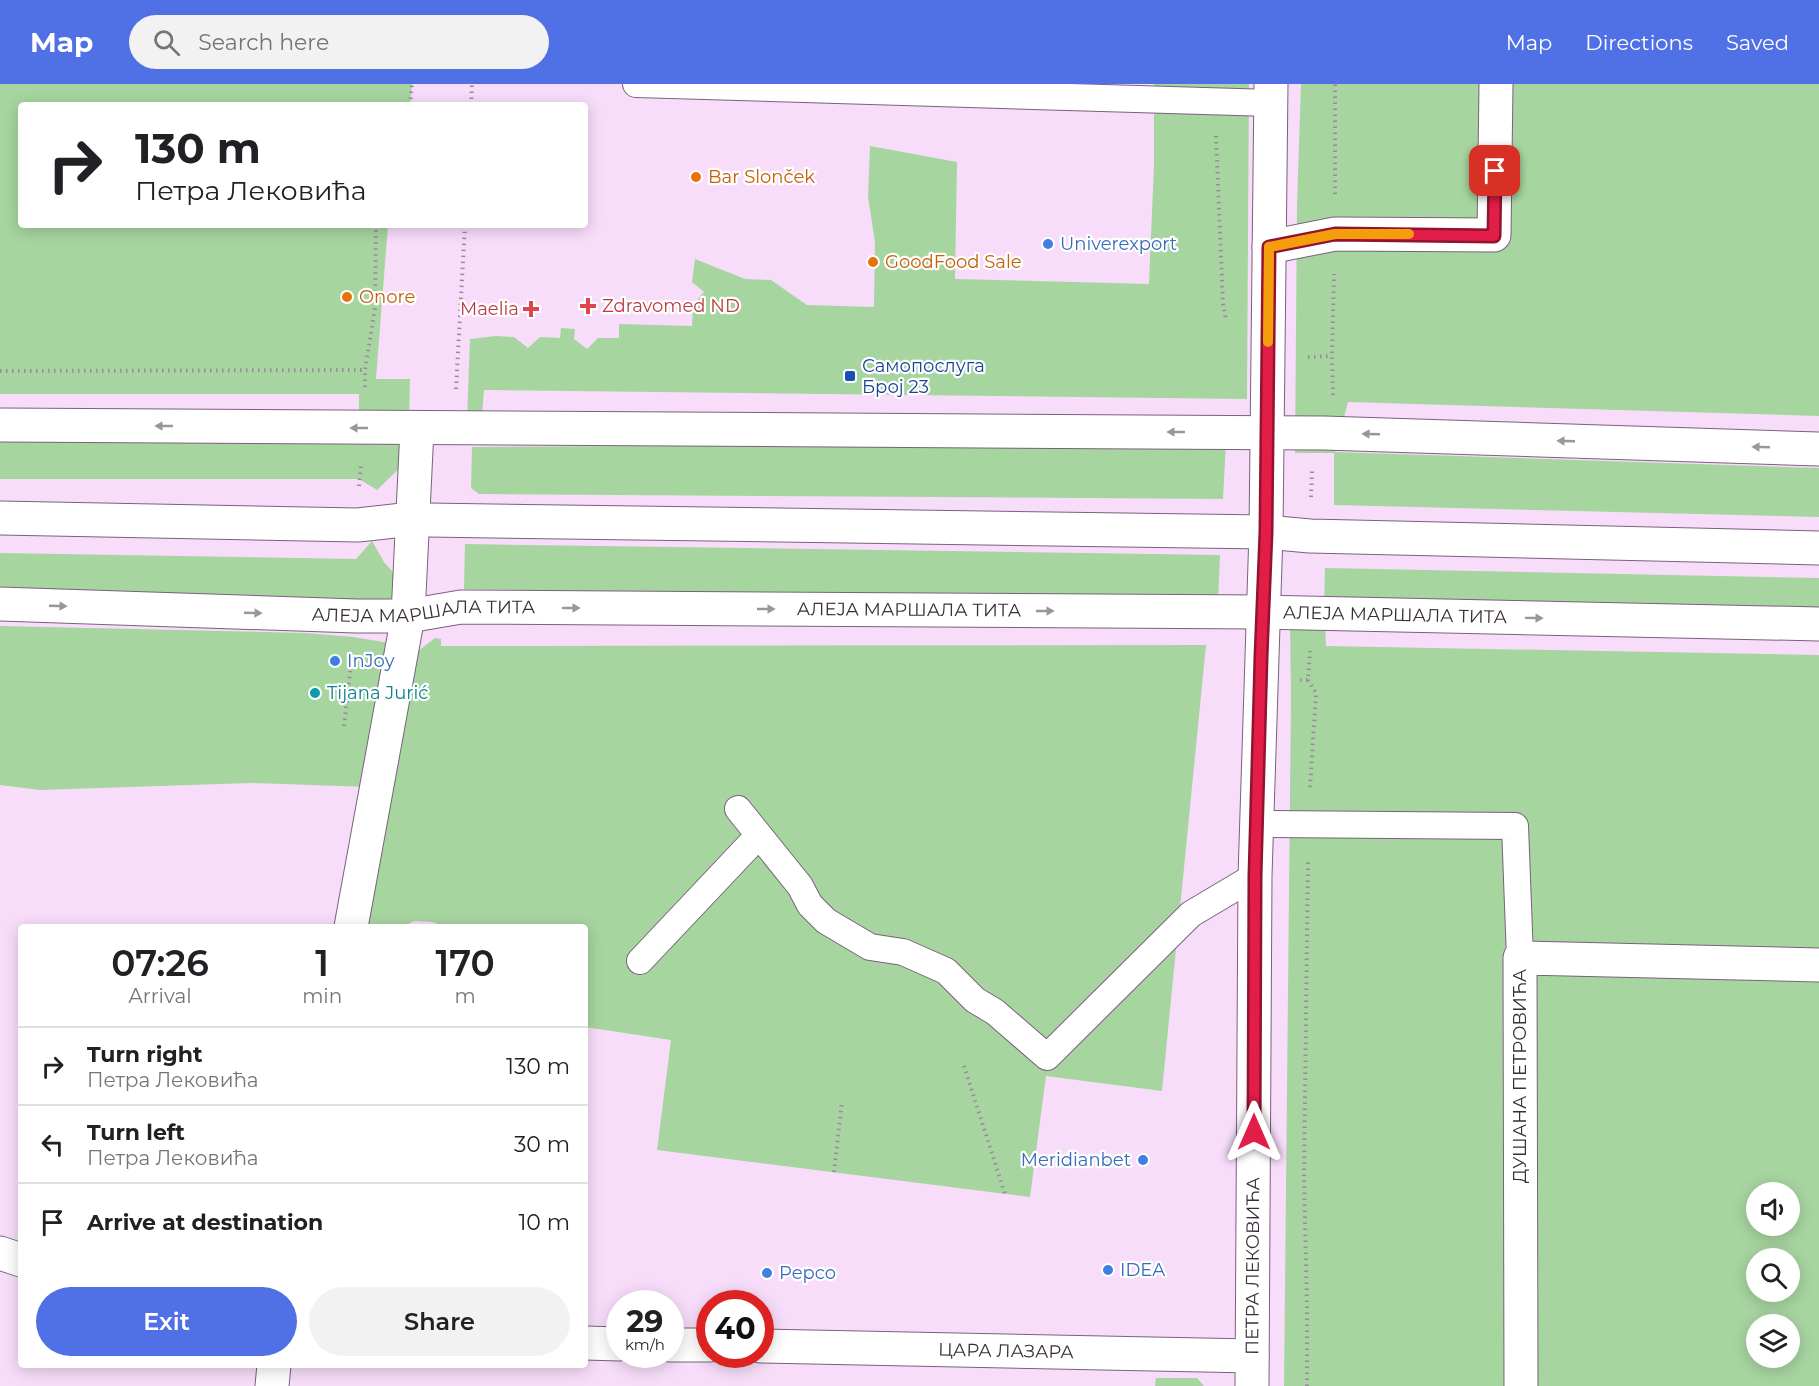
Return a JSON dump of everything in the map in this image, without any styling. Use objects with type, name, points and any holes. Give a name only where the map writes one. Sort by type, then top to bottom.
[{"type":"street","points":[[1269,247],[1335,234],[1494,236],[1496,84]]},
{"type":"street","name":"ПЕТРА ЛЕКОВИЋА","points":[[1252,1371],[1255,876],[1266,532],[1271,93]]},
{"type":"street","points":[[0,425],[1324,433],[1819,449]]},
{"type":"street","points":[[352,924],[408,616],[417,429]]},
{"type":"street","points":[[0,518],[358,525],[413,520],[1266,532],[1310,536],[1819,548]]},
{"type":"street","name":"АЛЕЈА МАРШАЛА ТИТА","points":[[0,604],[344,616],[408,616],[461,607],[1262,612],[1819,624]]},
{"type":"street","name":"ДУШАНА ПЕТРОВИЋА","points":[[1521,1386],[1520,958],[1819,965]]},
{"type":"street","points":[[0,1253],[18,1259]]},
{"type":"street","points":[[588,1343],[606,1344]]},
{"type":"street","name":"ЦАРА ЛАЗАРА","points":[[774,1347],[1252,1371]]},
{"type":"street","points":[[272,1386],[274,1368]]},
{"type":"lane","points":[[636,84],[1125,91],[1214,100],[1271,93]]},
{"type":"lane","points":[[738,809],[800,886],[810,905],[826,921],[870,947],[903,952],[946,970],[975,1000],[994,1012],[1047,1057],[1191,914],[1255,876]]},
{"type":"lane","points":[[1257,824],[1515,826],[1520,958]]},
{"type":"lane","points":[[640,962],[759,835]]},
{"type":"path","points":[[410,102],[412,84]]},
{"type":"path","points":[[471,102],[472,84]]},
{"type":"path","points":[[1214,100],[1223,304],[1227,326]]},
{"type":"path","points":[[0,371],[365,370],[375,308],[376,228]]},
{"type":"path","points":[[459,361],[465,228]]},
{"type":"path","points":[[344,730],[352,647]]},
{"type":"path","points":[[1307,1386],[1304,1178],[1309,824],[1316,693],[1308,680]]},
{"type":"path","points":[[964,1066],[1005,1194]]},
{"type":"path","points":[[834,1172],[842,1102]]},
{"type":"green space","points":[[0,84],[412,84],[410,102],[18,102],[18,228],[388,228],[376,379],[410,379],[409,419],[359,421],[359,394],[0,394]]},
{"type":"green space","points":[[1154,84],[1249,84],[1247,399],[484,390],[482,416],[467,419],[470,339],[496,336],[514,337],[528,348],[540,337],[560,338],[561,328],[575,329],[574,339],[587,349],[598,338],[619,338],[619,324],[692,326],[693,304],[704,292],[692,282],[695,259],[745,279],[771,280],[807,305],[874,307],[875,242],[868,197],[870,146],[957,162],[955,279],[1149,284],[1154,165]]},
{"type":"green space","points":[[1301,84],[1819,84],[1819,416],[1348,402],[1335,452],[1819,468],[1819,517],[1334,505],[1334,453],[1295,453],[1297,205]]},
{"type":"green space","points":[[0,432],[412,435],[409,459],[377,490],[359,479],[0,479]]},
{"type":"green space","points":[[1226,442],[1223,499],[479,494],[471,488],[472,447]]},
{"type":"green space","points":[[372,541],[384,562],[401,581],[393,612],[0,597],[0,553],[356,559]]},
{"type":"green space","points":[[465,544],[1220,555],[1218,603],[464,589]]},
{"type":"green space","points":[[1325,568],[1819,578],[1819,614],[1324,604]]},
{"type":"green space","points":[[1325,623],[1326,646],[1819,655],[1819,1386],[1284,1386],[1290,625]]},
{"type":"green space","points":[[0,626],[306,633],[396,644],[368,787],[251,783],[40,790],[0,785]]},
{"type":"green space","points":[[435,638],[441,639],[441,646],[1206,645],[1162,1091],[1046,1076],[1030,1197],[657,1150],[671,1040],[588,1027],[588,924],[438,924],[414,921],[408,924],[354,924],[408,659]]},
{"type":"green space","points":[[1156,1378],[1197,1378],[1204,1386],[1155,1386]]},
{"type":"slow traffic","points":[[1268,342],[1269,247],[1335,234],[1409,234]]},
{"type":"place","name":"Bar Slonček","points":[[696,177]]},
{"type":"place","name":"Univerexport","points":[[1048,244]]},
{"type":"place","name":"GoodFood Sale","points":[[873,262]]},
{"type":"place","name":"Onore","points":[[347,297]]},
{"type":"place","name":"Zdravomed ND","points":[[588,306]]},
{"type":"place","name":"Maelia","points":[[531,309]]},
{"type":"place","name":"Самопослуга Број 23","points":[[850,376]]},
{"type":"place","name":"InJoy","points":[[335,661]]},
{"type":"place","name":"Tijana Jurić","points":[[315,693]]},
{"type":"place","name":"Meridianbet","points":[[1143,1160]]},
{"type":"place","name":"IDEA","points":[[1108,1270]]},
{"type":"place","name":"Pepco","points":[[767,1273]]},
{"type":"route","points":[[1254,1132],[1255,876],[1266,532],[1269,247],[1335,234],[1494,236],[1495,171]]}]
